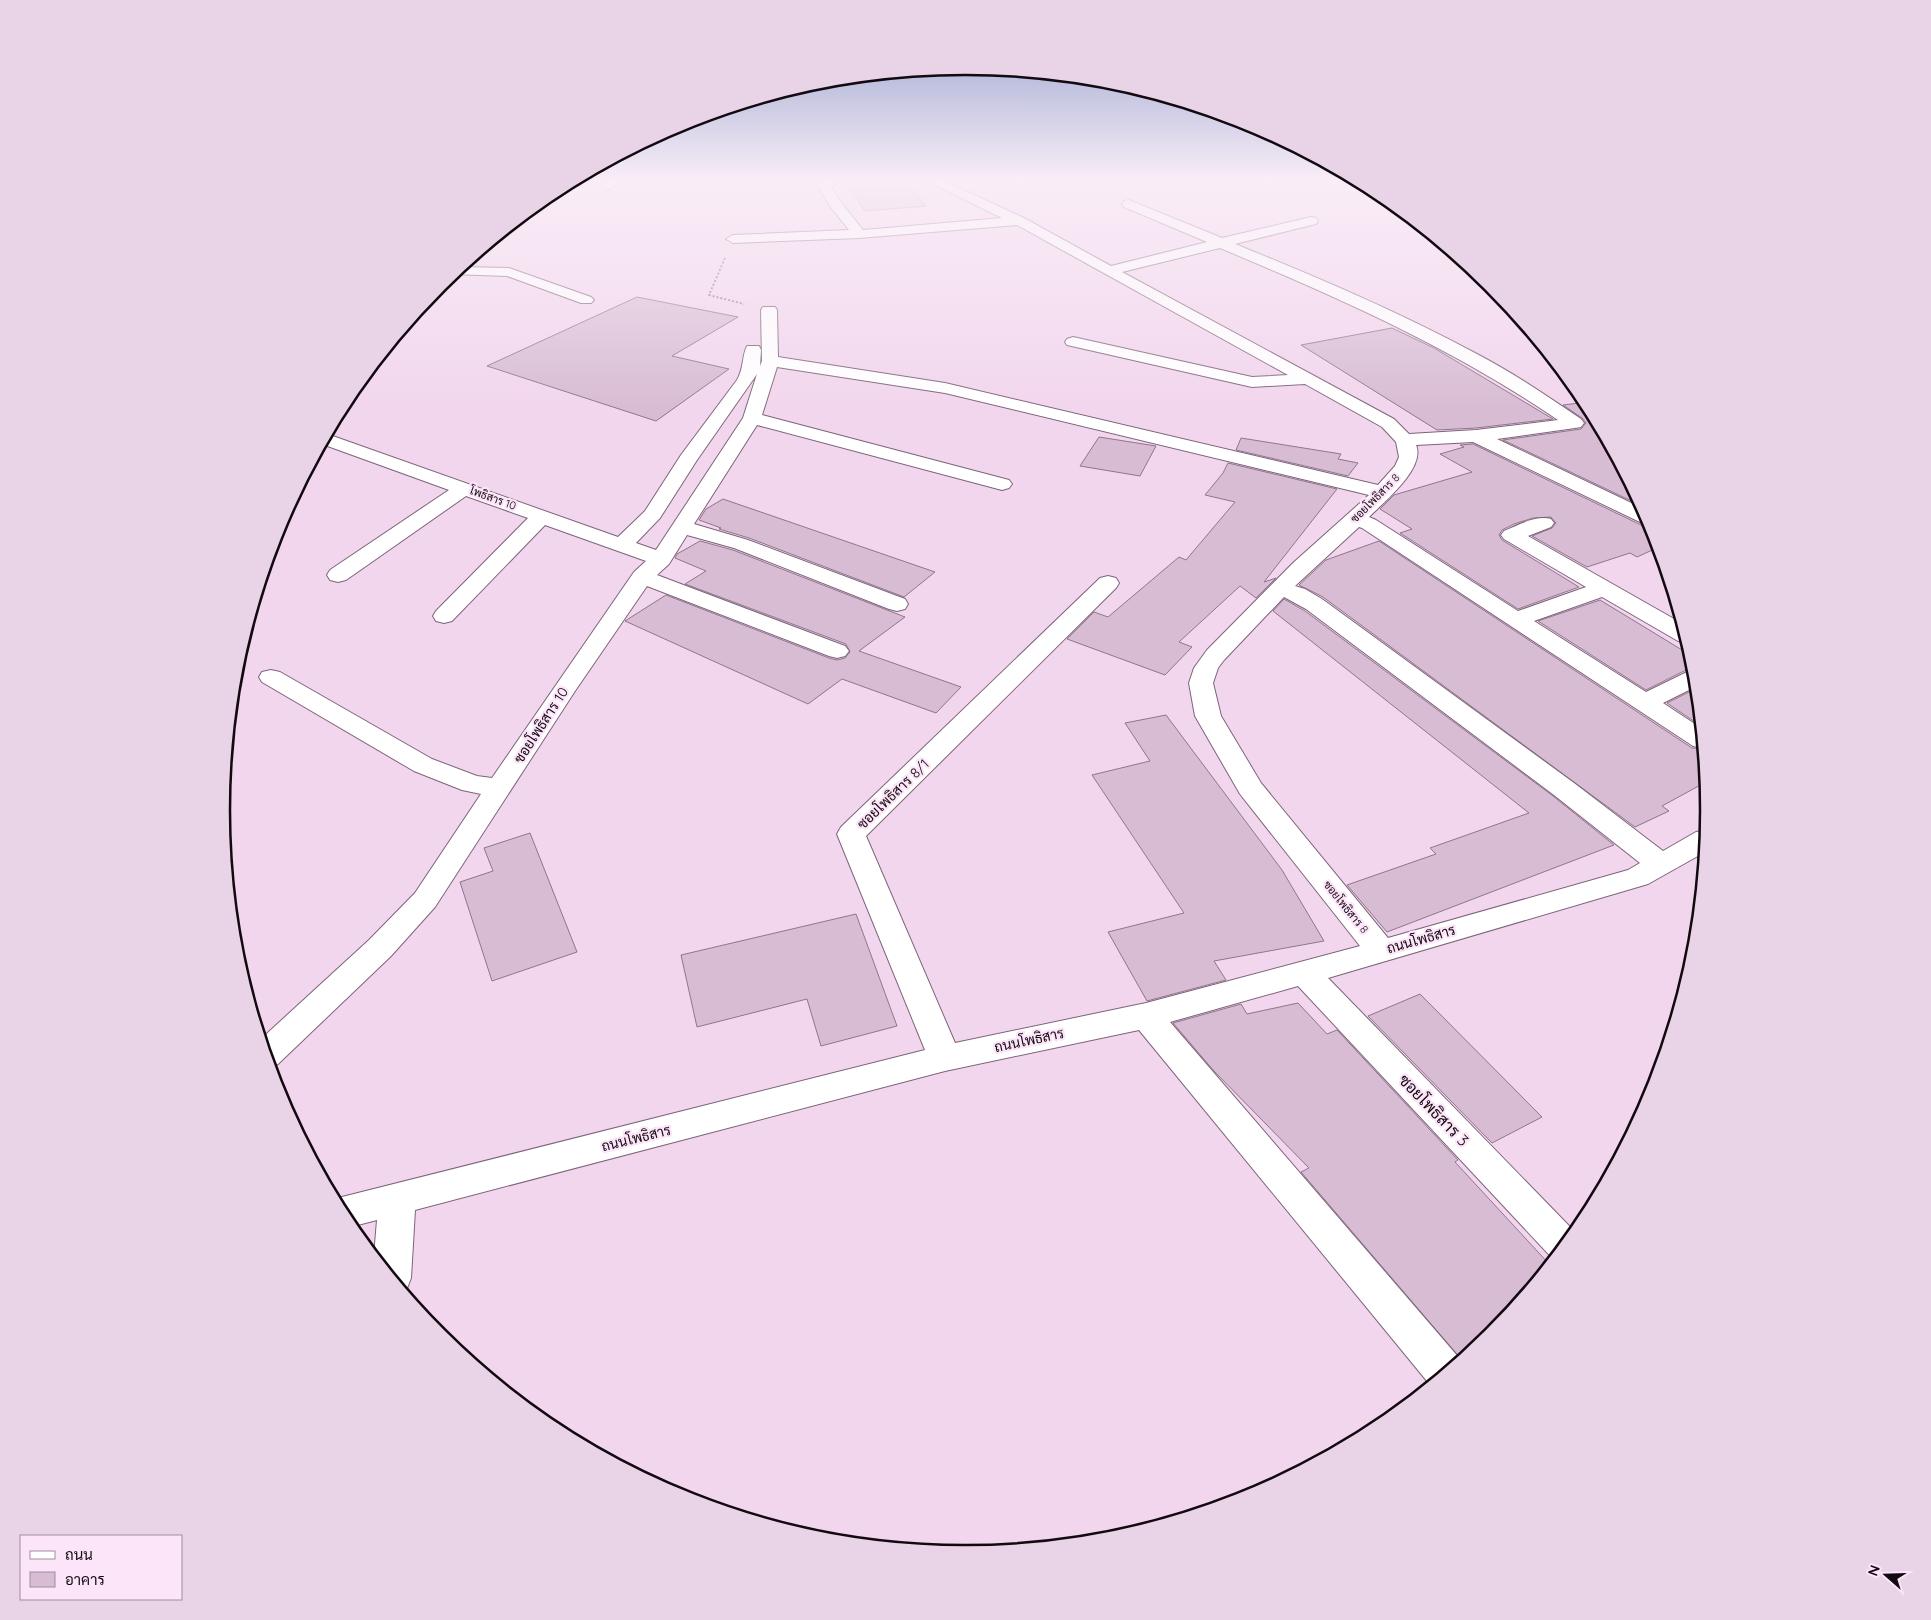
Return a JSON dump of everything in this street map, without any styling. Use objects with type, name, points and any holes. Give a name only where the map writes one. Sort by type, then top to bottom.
[{"type":"street","points":[[1086,257],[1388,423],[1405,440],[1476,436],[1575,423],[1545,401],[1454,348],[1341,294],[1252,257]]},
{"type":"street","points":[[1111,270],[1168,257]]},
{"type":"street","points":[[466,271],[510,272],[586,300]]},
{"type":"street","name":"ซอยโพธิสาร 10","points":[[271,1050],[380,948],[425,900],[563,691],[642,577],[661,559],[752,418],[770,361],[769,310]]},
{"type":"street","points":[[622,544],[642,527],[653,514],[688,459],[745,381],[751,370],[753,341]]},
{"type":"street","points":[[1073,342],[1252,382],[1310,379]]},
{"type":"street","points":[[770,361],[945,388],[1381,492]]},
{"type":"street","points":[[752,418],[1002,484]]},
{"type":"street","points":[[1476,436],[1638,514]]},
{"type":"street","name":"ซอยโพธิสาร 8","points":[[1381,951],[1250,788],[1208,716],[1201,683],[1206,668],[1215,655],[1280,589],[1405,469],[1410,455],[1405,440]]},
{"type":"street","name":"โพธิสาร 10","points":[[330,441],[661,559]]},
{"type":"street","points":[[338,575],[465,488]]},
{"type":"street","points":[[444,616],[542,516]]},
{"type":"street","points":[[1354,520],[1369,524],[1696,736]]},
{"type":"street","points":[[1544,522],[1510,535],[1678,631]]},
{"type":"street","points":[[681,528],[700,531],[741,544],[897,604]]},
{"type":"street","points":[[642,577],[837,651]]},
{"type":"street","name":"ซอยโพธิสาร 8/1","points":[[945,1058],[852,834],[1108,583]]},
{"type":"street","points":[[1280,589],[1297,594],[1314,604],[1662,864]]},
{"type":"street","points":[[1517,619],[1603,589]]},
{"type":"street","points":[[271,677],[423,765],[472,784],[500,788]]},
{"type":"street","points":[[1644,703],[1688,681]]},
{"type":"street","name":"ถนนโพธิสาร","points":[[350,1211],[945,1058],[1146,1016],[1304,973],[1638,877],[1699,843]]},
{"type":"street","name":"ซอยโพธิสาร 3","points":[[1304,973],[1560,1242]]},
{"type":"street","points":[[1146,1016],[1443,1369]]},
{"type":"street","points":[[393,1270],[398,1199]]},
{"type":"path","points":[[725,257],[709,295],[769,310]]},
{"type":"building","points":[[637,297],[738,317],[672,356],[729,369],[656,421],[487,366]]},
{"type":"building","points":[[1392,328],[1434,348],[1553,419],[1476,428],[1437,430],[1301,345]]},
{"type":"building","points":[[1578,403],[1602,443],[1632,501],[1503,440],[1581,429],[1586,423],[1563,405]]},
{"type":"building","points":[[1099,437],[1156,446],[1140,476],[1080,466]]},
{"type":"building","points":[[1241,438],[1341,454],[1338,459],[1358,463],[1348,476],[1236,450]]},
{"type":"building","points":[[1473,444],[1643,525],[1652,550],[1637,557],[1630,553],[1587,567],[1532,536],[1552,528],[1556,523],[1551,517],[1533,518],[1514,524],[1502,530],[1499,535],[1502,540],[1579,587],[1518,609],[1400,533],[1412,529],[1380,509],[1394,495],[1472,472],[1440,454],[1464,447],[1460,445]]},
{"type":"building","points":[[1228,463],[1337,489],[1264,582],[1276,578],[1256,598],[1240,586],[1179,642],[1192,647],[1165,675],[1067,639],[1094,612],[1108,617],[1179,557],[1186,560],[1235,502],[1205,495],[1223,473]]},
{"type":"building","points":[[723,499],[935,572],[904,597],[699,520],[706,509]]},
{"type":"building","points":[[700,541],[733,550],[905,617],[859,651],[961,687],[936,713],[842,679],[808,704],[625,621],[666,595],[829,658],[837,660],[845,658],[850,652],[846,644],[685,584],[706,571],[675,558],[677,554]]},
{"type":"building","points":[[1379,541],[1692,748],[1698,749],[1699,786],[1662,806],[1669,811],[1635,827],[1323,597],[1299,585],[1326,560]]},
{"type":"building","points":[[1284,599],[1305,611],[1553,796],[1614,845],[1387,932],[1347,885],[1436,854],[1430,848],[1529,813],[1273,611]]},
{"type":"building","points":[[1600,600],[1682,650],[1686,670],[1646,690],[1538,621]]},
{"type":"building","points":[[1690,691],[1695,722],[1667,703]]},
{"type":"building","points":[[1166,715],[1282,870],[1324,941],[1214,961],[1226,980],[1147,1001],[1108,932],[1184,913],[1092,775],[1150,761],[1125,723]]},
{"type":"building","points":[[530,833],[577,952],[492,981],[460,882],[493,871],[484,848]]},
{"type":"building","points":[[856,914],[897,1026],[821,1046],[807,999],[697,1027],[681,955]]},
{"type":"building","points":[[1420,994],[1542,1117],[1492,1143],[1368,1016]]},
{"type":"building","points":[[1298,1003],[1327,1034],[1337,1030],[1458,1160],[1455,1162],[1546,1261],[1518,1295],[1458,1355],[1301,1172],[1309,1168],[1214,1071],[1173,1023],[1241,1004],[1247,1014]]}]
